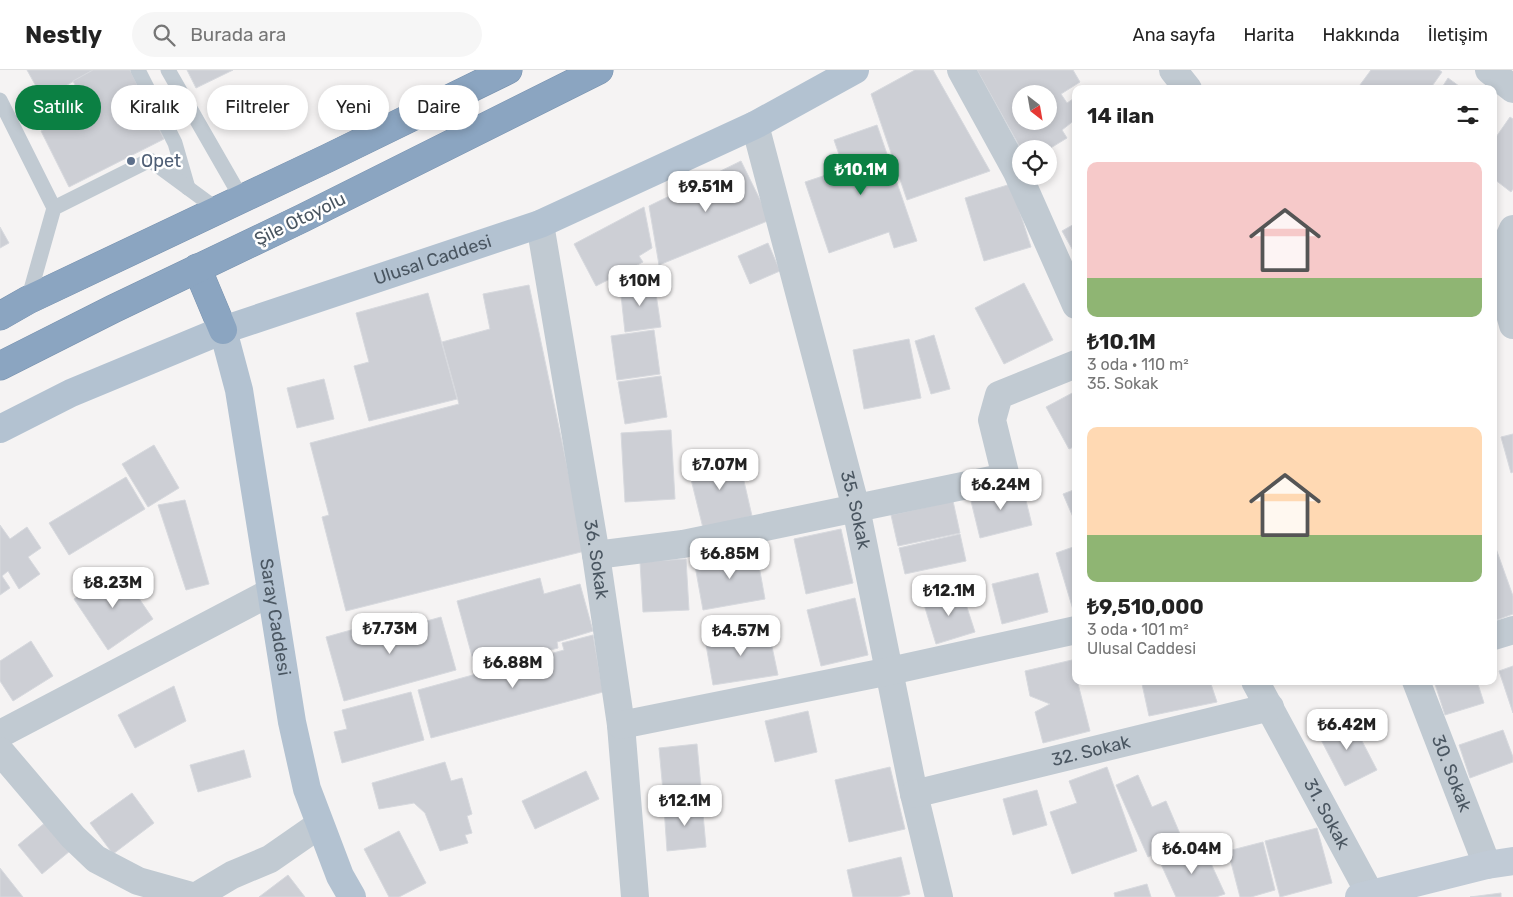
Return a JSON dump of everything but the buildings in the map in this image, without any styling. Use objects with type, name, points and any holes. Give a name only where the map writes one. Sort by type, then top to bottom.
[{"type":"highway","points":[[0,316],[28,300],[508,70]]},
{"type":"highway","name":"Şile Otoyolu","points":[[0,366],[197,268],[309,215],[599,70]]},
{"type":"highway","points":[[197,268],[223,330]]},
{"type":"main road","name":"Ulusal Caddesi","points":[[0,428],[70,393],[223,330],[540,224],[755,125],[854,70]]},
{"type":"main road","name":"Saray Caddesi","points":[[223,330],[239,390],[270,592],[292,722],[306,789],[340,876],[352,897]]},
{"type":"main road","points":[[1380,894],[1500,863]]},
{"type":"street","points":[[961,70],[1017,172],[1072,296]]},
{"type":"street","points":[[1172,70],[1185,85]]},
{"type":"street","points":[[1489,70],[1513,89]]},
{"type":"street","name":"35. Sokak","points":[[755,125],[856,508],[914,794],[939,897]]},
{"type":"street","name":"36. Sokak","points":[[540,224],[596,555],[621,725],[634,897]]},
{"type":"street","points":[[1505,234],[1504,278],[1506,321]]},
{"type":"street","points":[[596,555],[683,544],[1006,477],[992,420],[999,395],[1072,366]]},
{"type":"street","points":[[0,734],[270,592]]},
{"type":"street","points":[[1497,635],[1513,630]]},
{"type":"street","points":[[621,725],[890,671],[1072,631]]},
{"type":"street","name":"31. Sokak","points":[[1257,685],[1380,894]]},
{"type":"street","name":"30. Sokak","points":[[1418,685],[1500,863]]},
{"type":"street","name":"32. Sokak","points":[[914,794],[1270,707]]},
{"type":"street","points":[[0,751],[73,836],[96,859],[138,881],[195,897],[232,875],[270,859],[319,825]]},
{"type":"lane","points":[[138,70],[175,143],[188,188]]},
{"type":"lane","points":[[168,70],[230,204]]},
{"type":"lane","points":[[0,100],[54,208],[28,300]]},
{"type":"lane","points":[[54,208],[150,160],[188,188],[230,204]]},
{"type":"place","name":"Opet","points":[[131,161]]}]
